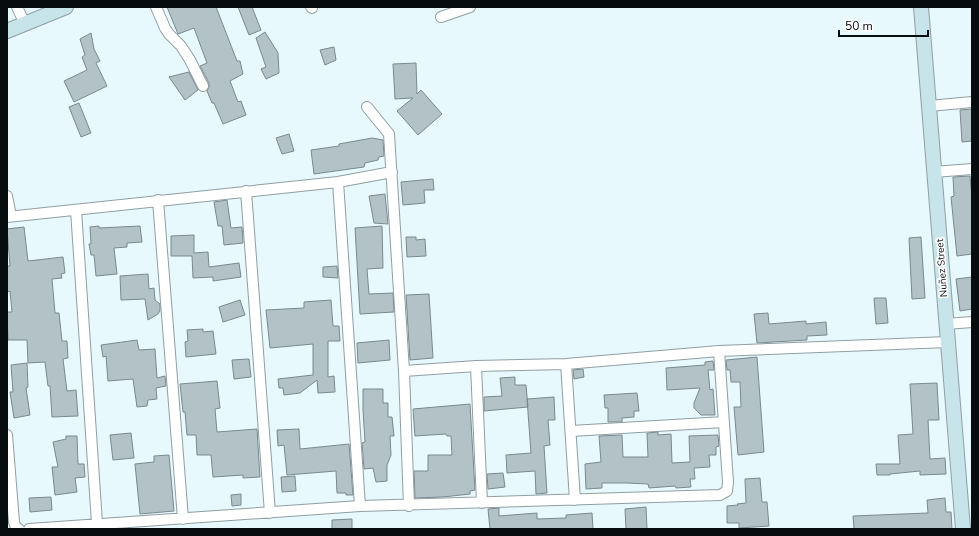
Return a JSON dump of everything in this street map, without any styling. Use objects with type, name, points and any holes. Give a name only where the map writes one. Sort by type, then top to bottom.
[{"type":"street","points":[[17,7],[25,24]]},
{"type":"street","points":[[7,31],[66,7]]},
{"type":"street","points":[[156,7],[165,28],[181,46],[203,86]]},
{"type":"street","points":[[441,17],[470,7]]},
{"type":"street","name":"Nuñez Street","points":[[921,7],[963,529]]},
{"type":"street","points":[[929,106],[972,102]]},
{"type":"street","points":[[367,107],[389,134],[404,371],[408,506]]},
{"type":"street","points":[[934,172],[972,169]]},
{"type":"street","points":[[7,196],[9,216],[338,182],[392,172]]},
{"type":"street","points":[[338,182],[360,506]]},
{"type":"street","points":[[246,191],[270,513]]},
{"type":"street","points":[[158,200],[183,519]]},
{"type":"street","points":[[76,210],[97,524]]},
{"type":"street","points":[[946,324],[972,322]]},
{"type":"street","points":[[404,371],[476,366],[566,364],[718,351],[948,342]]},
{"type":"street","points":[[29,529],[360,506],[408,506],[720,495],[724,493],[728,487],[728,482],[718,351]]},
{"type":"street","points":[[566,364],[575,500]]},
{"type":"street","points":[[476,366],[482,503]]},
{"type":"street","points":[[571,431],[724,422]]},
{"type":"street","points":[[7,435],[14,522],[16,528],[19,529]]},
{"type":"building","points":[[167,7],[216,7],[237,61],[240,61],[243,74],[230,81],[238,102],[241,101],[246,115],[223,124],[207,91],[209,83],[200,66],[207,63],[194,28],[178,34]]},
{"type":"building","points":[[238,7],[252,7],[261,30],[249,35]]},
{"type":"building","points":[[265,32],[278,53],[279,73],[266,79],[261,69],[266,67],[256,38]]},
{"type":"building","points":[[91,33],[94,49],[100,61],[96,63],[107,86],[74,102],[64,81],[87,70],[82,57],[85,55],[80,39]]},
{"type":"building","points":[[334,47],[336,60],[325,65],[320,50]]},
{"type":"building","points":[[416,63],[417,94],[421,90],[442,114],[418,135],[397,111],[413,98],[395,99],[393,64]]},
{"type":"building","points":[[189,72],[198,90],[185,100],[169,77]]},
{"type":"building","points":[[79,103],[91,133],[81,137],[69,107]]},
{"type":"building","points":[[972,109],[972,141],[962,142],[960,110]]},
{"type":"building","points":[[289,134],[294,151],[282,154],[276,138]]},
{"type":"building","points":[[372,138],[383,140],[384,156],[379,157],[378,160],[365,163],[364,167],[314,174],[311,150],[339,146],[339,144]]},
{"type":"building","points":[[970,176],[972,197],[972,254],[957,256],[951,197],[954,196],[953,177]]},
{"type":"building","points":[[433,179],[434,190],[424,190],[425,203],[403,205],[401,182]]},
{"type":"building","points":[[385,194],[388,224],[374,223],[369,196]]},
{"type":"building","points":[[227,200],[231,228],[242,227],[243,243],[224,245],[222,226],[218,226],[214,202]]},
{"type":"building","points":[[99,226],[99,228],[140,226],[142,242],[127,243],[127,247],[114,248],[117,274],[96,276],[94,255],[91,255],[89,244],[91,244],[90,227]]},
{"type":"building","points":[[382,226],[383,268],[367,269],[369,294],[393,293],[394,312],[360,314],[355,228]]},
{"type":"building","points":[[24,227],[28,261],[63,257],[65,273],[61,274],[62,278],[52,279],[55,313],[59,313],[62,341],[67,341],[68,358],[63,359],[67,391],[76,390],[78,416],[52,417],[50,386],[48,386],[45,362],[28,363],[27,340],[8,340],[7,312],[12,312],[10,291],[7,292],[7,266],[10,266],[7,229]]},
{"type":"building","points":[[194,235],[194,253],[208,252],[209,267],[239,263],[241,277],[213,281],[213,277],[193,278],[192,256],[171,256],[171,236]]},
{"type":"building","points":[[406,237],[416,237],[416,240],[425,239],[426,256],[407,257]]},
{"type":"building","points":[[921,237],[925,298],[912,299],[909,238]]},
{"type":"building","points":[[337,266],[338,278],[323,277],[323,267]]},
{"type":"building","points":[[148,274],[149,289],[154,288],[155,300],[160,304],[160,311],[148,320],[145,299],[121,300],[120,276]]},
{"type":"building","points":[[972,277],[972,309],[960,311],[956,279]]},
{"type":"building","points":[[429,294],[433,358],[410,360],[406,295]]},
{"type":"building","points":[[874,298],[886,298],[888,323],[876,324]]},
{"type":"building","points":[[240,300],[245,315],[223,322],[219,307]]},
{"type":"building","points":[[331,300],[333,326],[339,326],[340,341],[328,341],[328,377],[334,376],[335,392],[318,393],[317,380],[300,393],[284,395],[283,388],[279,388],[278,379],[313,375],[313,344],[270,348],[266,310],[304,308],[304,302]]},
{"type":"building","points":[[768,313],[769,324],[806,321],[806,324],[826,322],[827,335],[807,336],[807,340],[757,343],[754,314]]},
{"type":"building","points":[[203,329],[203,332],[213,331],[216,354],[186,357],[185,342],[188,341],[187,330]]},
{"type":"building","points":[[137,340],[139,350],[155,349],[157,378],[165,376],[166,386],[156,388],[157,399],[148,400],[147,406],[137,407],[133,379],[108,381],[106,356],[103,357],[101,345]]},
{"type":"building","points":[[389,340],[390,360],[358,363],[357,343]]},
{"type":"building","points":[[757,357],[764,452],[738,455],[734,407],[741,407],[740,382],[731,382],[730,370],[727,370],[726,360]]},
{"type":"building","points":[[249,359],[251,377],[234,379],[232,360]]},
{"type":"building","points":[[713,361],[714,370],[708,370],[710,390],[713,389],[715,415],[701,415],[694,408],[694,403],[700,388],[667,390],[666,368],[705,365],[705,362]]},
{"type":"building","points":[[27,363],[28,387],[26,388],[30,415],[14,418],[10,392],[13,392],[11,365]]},
{"type":"building","points":[[583,369],[584,377],[574,379],[573,370]]},
{"type":"building","points":[[515,377],[515,385],[526,385],[528,407],[484,411],[484,397],[502,396],[500,378]]},
{"type":"building","points":[[217,381],[220,408],[215,409],[217,432],[257,429],[260,477],[243,478],[243,475],[213,477],[211,455],[197,455],[196,435],[187,435],[180,384]]},
{"type":"building","points":[[937,383],[939,420],[928,420],[930,459],[945,458],[946,474],[920,475],[920,471],[890,475],[877,475],[876,464],[900,464],[898,435],[913,434],[910,384]]},
{"type":"building","points":[[363,389],[383,389],[383,403],[388,403],[388,417],[392,417],[394,436],[390,436],[391,455],[387,465],[387,481],[376,482],[373,468],[364,469],[362,443],[365,442]]},
{"type":"building","points":[[637,393],[639,411],[634,411],[634,417],[622,418],[622,422],[608,422],[608,408],[605,408],[604,395]]},
{"type":"building","points":[[554,397],[555,420],[548,420],[550,445],[544,446],[547,493],[536,494],[535,471],[507,473],[506,455],[531,453],[527,399]]},
{"type":"building","points":[[470,404],[475,490],[470,491],[470,494],[415,498],[414,471],[428,471],[428,455],[452,455],[451,436],[447,436],[446,434],[415,436],[413,409]]},
{"type":"building","points":[[299,429],[300,449],[349,444],[353,495],[337,493],[336,471],[287,475],[284,445],[278,446],[277,430]]},
{"type":"building","points":[[658,432],[658,435],[671,434],[672,463],[690,462],[689,436],[718,435],[719,446],[716,447],[716,455],[709,455],[710,467],[694,468],[695,479],[690,479],[691,487],[676,488],[675,486],[649,488],[648,484],[602,483],[602,488],[586,489],[585,464],[601,462],[599,436],[622,435],[623,457],[648,457],[647,433]]},
{"type":"building","points":[[131,433],[134,458],[113,460],[110,435]]},
{"type":"building","points":[[66,436],[77,436],[78,464],[84,464],[85,477],[75,478],[77,492],[55,495],[52,467],[58,467],[53,442],[66,439]]},
{"type":"building","points":[[169,455],[174,511],[140,514],[135,464],[154,462],[154,456]]},
{"type":"building","points":[[503,473],[505,487],[488,489],[487,474]]},
{"type":"building","points":[[295,476],[296,491],[282,492],[281,477]]},
{"type":"building","points":[[760,478],[762,502],[767,502],[769,526],[739,528],[739,523],[727,523],[727,506],[746,503],[745,479]]},
{"type":"building","points":[[241,494],[241,505],[232,506],[231,495]]},
{"type":"building","points":[[51,497],[52,510],[30,512],[29,498]]},
{"type":"building","points":[[945,498],[946,512],[951,512],[952,529],[854,529],[853,516],[928,513],[927,500]]},
{"type":"building","points":[[646,507],[647,529],[626,529],[625,509]]},
{"type":"building","points":[[499,508],[499,516],[537,513],[537,519],[566,518],[566,515],[592,513],[593,529],[490,529],[488,509]]},
{"type":"building","points":[[352,519],[352,529],[332,529],[332,520]]}]
